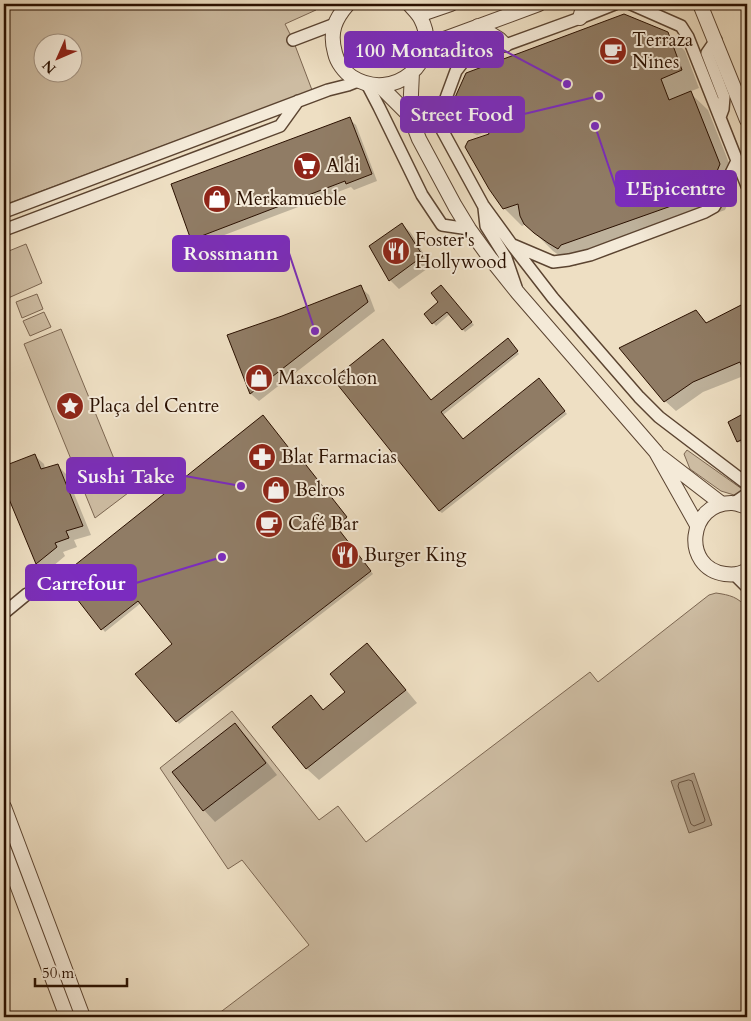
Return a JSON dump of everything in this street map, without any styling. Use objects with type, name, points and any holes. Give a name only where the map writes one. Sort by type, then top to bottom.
[{"type":"street","points":[[348,4],[340,13],[332,34],[336,57],[349,75],[368,84],[410,116]]},
{"type":"street","points":[[4,212],[328,90],[368,84],[395,83],[407,77],[419,63],[425,48],[426,38],[425,29],[419,15],[410,4]]},
{"type":"street","points":[[425,48],[444,39],[539,4]]},
{"type":"street","points":[[580,18],[584,4]]},
{"type":"street","points":[[615,4],[463,62],[456,72],[439,117],[441,128],[484,205],[553,298],[639,397],[662,419],[747,484]]},
{"type":"street","points":[[631,4],[681,26],[688,37],[747,186]]},
{"type":"street","points":[[419,15],[445,5]]},
{"type":"street","points":[[702,5],[747,120]]},
{"type":"street","points":[[293,40],[335,24]]},
{"type":"street","points":[[478,26],[505,45]]},
{"type":"street","points":[[716,40],[707,53],[724,97],[724,109],[720,117]]},
{"type":"street","points":[[328,90],[337,79],[341,66]]},
{"type":"street","points":[[412,72],[410,116],[419,139],[469,229],[518,293],[656,452],[697,525]]},
{"type":"street","points":[[368,84],[422,196],[442,225],[469,229]]},
{"type":"street","points":[[4,230],[280,126],[298,101]]},
{"type":"street","points":[[512,244],[553,262],[590,255],[714,207],[737,161]]},
{"type":"street","points":[[484,205],[486,226],[506,258],[518,293]]},
{"type":"street","points":[[656,452],[734,505]]},
{"type":"street","points":[[744,576],[716,572],[702,562],[695,546],[697,525],[707,511],[734,505],[747,494]]},
{"type":"street","points":[[4,613],[27,594]]},
{"type":"street","points":[[4,807],[83,1017]]},
{"type":"street","points":[[4,850],[67,1017]]},
{"type":"shaded area","points":[[4,4],[321,4],[316,10],[285,24],[312,90],[4,205]]},
{"type":"shaded area","points":[[26,244],[42,283],[6,299],[4,294],[4,253]]},
{"type":"shaded area","points":[[37,294],[43,309],[22,318],[16,302]]},
{"type":"shaded area","points":[[44,312],[51,327],[30,336],[23,321]]},
{"type":"shaded area","points":[[61,329],[128,493],[95,518],[24,344]]},
{"type":"shaded area","points":[[687,450],[742,489],[739,493],[734,495],[721,491],[690,469],[684,454]]},
{"type":"shaded area","points":[[716,593],[733,597],[747,608],[747,1017],[214,1017],[309,945],[242,860],[228,869],[160,768],[232,711],[319,820],[338,806],[366,842],[590,672],[598,682],[709,595]]},
{"type":"water","points":[[694,773],[712,825],[689,833],[671,781]]},
{"type":"building","points":[[624,14],[668,32],[682,70],[661,79],[669,100],[691,91],[720,164],[708,193],[561,245],[558,249],[524,224],[520,216],[518,204],[503,209],[489,189],[465,147],[468,141],[489,134],[479,111],[459,118],[448,113],[466,73]]},
{"type":"building","name":"Aldi","points":[[350,117],[372,174],[346,184],[345,181],[191,240],[171,184]]},
{"type":"building","name":"Foster's Hollywood","points":[[402,223],[423,256],[389,281],[369,246]]},
{"type":"building","points":[[361,285],[368,302],[250,394],[227,335]]},
{"type":"building","points":[[441,285],[472,322],[462,330],[447,312],[432,324],[424,314],[438,302],[431,293]]},
{"type":"building","points":[[747,302],[747,380],[740,362],[693,382],[664,402],[619,348],[696,310],[706,323]]},
{"type":"building","points":[[508,338],[518,351],[441,412],[463,439],[539,378],[565,411],[439,511],[333,379],[383,339],[431,400]]},
{"type":"building","points":[[263,415],[292,452],[295,451],[347,517],[336,526],[371,571],[176,722],[135,674],[172,644],[138,601],[101,630],[60,577]]},
{"type":"building","points":[[741,415],[747,428],[747,437],[737,442],[728,422]]},
{"type":"building","points":[[35,454],[41,469],[58,464],[83,526],[66,531],[69,538],[55,543],[57,547],[36,564],[4,487],[4,466]]},
{"type":"building","points":[[367,643],[406,690],[306,769],[272,727],[311,695],[323,710],[345,692],[330,674]]},
{"type":"building","points":[[235,723],[266,763],[203,811],[172,772]]},
{"type":"place","name":"Terraza Nines","points":[[613,51]]},
{"type":"place","name":"100 Montaditos","points":[[567,84]]},
{"type":"place","name":"Street Food","points":[[599,96]]},
{"type":"place","name":"L'Epicentre","points":[[595,126]]},
{"type":"place","name":"Aldi","points":[[307,166]]},
{"type":"place","name":"Merkamueble","points":[[217,199]]},
{"type":"place","name":"Foster's Hollywood","points":[[396,251]]},
{"type":"place","name":"Rossmann","points":[[315,331]]},
{"type":"place","name":"Maxcolchon","points":[[259,378]]},
{"type":"place","name":"Plaça del Centre","points":[[70,406]]},
{"type":"place","name":"Blat Farmacias","points":[[262,457]]},
{"type":"place","name":"Sushi Take","points":[[241,486]]},
{"type":"place","name":"Belros","points":[[276,490]]},
{"type":"place","name":"Café Bar","points":[[269,524]]},
{"type":"place","name":"Burger King","points":[[345,555]]},
{"type":"place","name":"Carrefour","points":[[222,557]]}]
